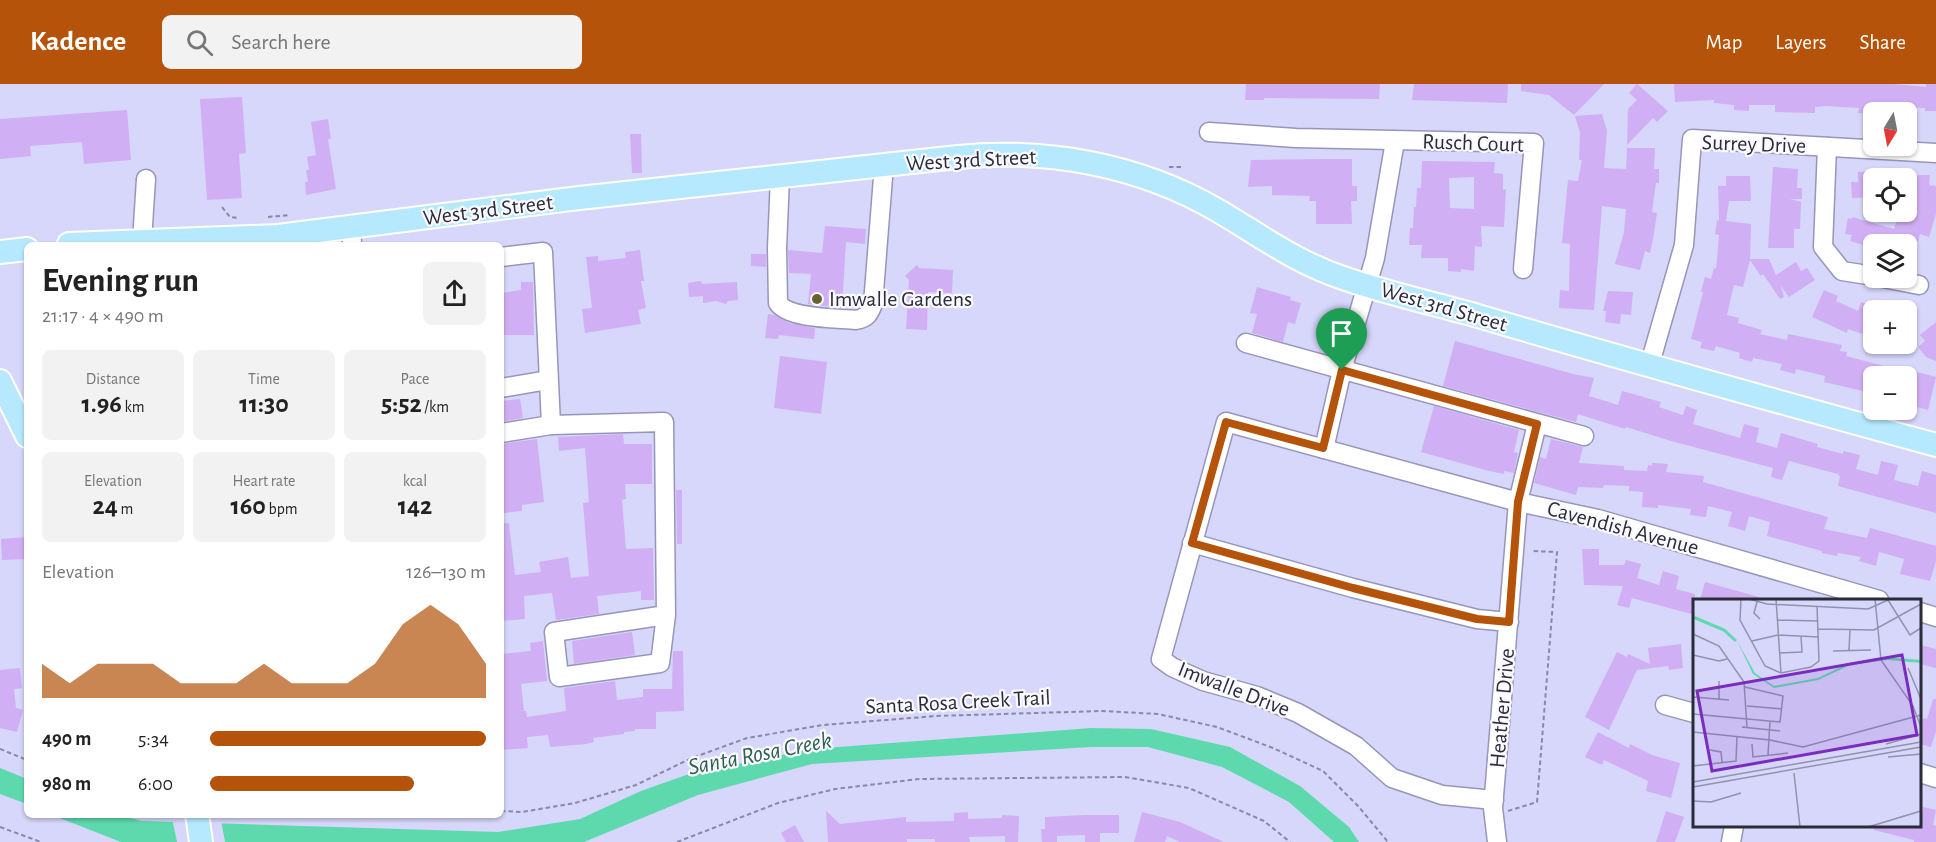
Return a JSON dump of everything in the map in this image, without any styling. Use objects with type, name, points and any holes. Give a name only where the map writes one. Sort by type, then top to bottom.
[{"type":"main road","name":"West 3rd Street","points":[[118,242],[256,238],[353,240],[579,198],[977,155],[1015,154],[1058,157],[1120,170],[1182,192],[1216,210],[1292,257],[1368,286],[1649,367],[1936,445]]},
{"type":"main road","points":[[0,252],[24,249]]},
{"type":"main road","points":[[0,381],[24,430]]},
{"type":"main road","points":[[198,818],[201,842]]},
{"type":"street","name":"Rusch Court","points":[[1209,132],[1296,138],[1534,143],[1523,269]]},
{"type":"street","name":"Surrey Drive","points":[[1649,367],[1684,245],[1692,139],[1936,153]]},
{"type":"street","name":"Rusch Court","points":[[1323,448],[1342,370],[1375,258],[1395,141]]},
{"type":"street","points":[[1827,147],[1823,247],[1842,272],[1863,275]]},
{"type":"street","points":[[780,177],[777,248],[778,303],[781,308],[793,314],[856,320],[869,314],[873,304],[884,165]]},
{"type":"street","points":[[142,241],[146,179]]},
{"type":"street","points":[[504,257],[543,252],[551,425]]},
{"type":"street","points":[[1246,343],[1584,436]]},
{"type":"street","points":[[504,387],[548,380]]},
{"type":"street","points":[[504,433],[551,425],[664,422],[666,615],[660,663],[559,676],[554,632],[666,615]]},
{"type":"street","name":"Cavendish Avenue","points":[[1226,422],[1518,502],[1592,518],[1876,599]]},
{"type":"street","name":"Imwalle Drive","points":[[1226,422],[1161,659],[1172,667],[1203,681],[1257,696],[1298,713],[1356,746],[1392,778],[1442,795],[1494,808]]},
{"type":"street","name":"Heather Drive","points":[[1497,842],[1494,808],[1518,502],[1537,424]]},
{"type":"street","points":[[1192,543],[1353,588],[1477,619],[1509,622]]},
{"type":"street","points":[[1921,612],[1936,617]]},
{"type":"street","points":[[1665,705],[1693,712]]},
{"type":"street","points":[[1921,773],[1936,778]]},
{"type":"street","points":[[1731,842],[1734,827]]},
{"type":"path","points":[[1494,808],[1537,802],[1557,552],[1515,550]]},
{"type":"path","name":"Santa Rosa Creek Trail","points":[[504,812],[522,812],[575,802],[636,785],[692,758],[747,738],[823,725],[936,716],[1102,711],[1158,714],[1217,727],[1274,748],[1323,771],[1358,806],[1388,842]]},
{"type":"path","points":[[0,749],[24,759]]},
{"type":"path","points":[[676,842],[778,803],[835,789],[919,779],[1125,777],[1189,788],[1264,821],[1290,842]]},
{"type":"path","points":[[0,827],[42,842]]},
{"type":"shaded area","points":[[1091,728],[1151,729],[1230,747],[1300,786],[1349,827],[1359,842],[1334,842],[1289,802],[1222,767],[1148,747],[1091,747],[812,764],[698,795],[584,842],[121,842],[60,818],[130,818],[142,821],[498,832],[580,819],[641,791],[689,774],[811,749]]},
{"type":"shaded area","points":[[0,768],[24,778],[24,803],[0,794]]},
{"type":"pier","points":[[172,818],[221,820],[225,842],[177,842]]},
{"type":"building","points":[[1246,84],[1380,84],[1379,99],[1264,98],[1264,100],[1245,100]]},
{"type":"building","points":[[1414,84],[1508,84],[1507,103],[1412,100]]},
{"type":"building","points":[[1521,84],[1604,84],[1574,115],[1549,95],[1521,91]]},
{"type":"building","points":[[1637,84],[1668,111],[1657,122],[1653,118],[1627,145],[1628,109],[1637,100],[1629,93]]},
{"type":"building","points":[[1674,84],[1893,84],[1926,87],[1926,84],[1936,84],[1936,111],[1925,111],[1925,108],[1917,108],[1917,102],[1863,102],[1863,113],[1858,113],[1859,108],[1826,106],[1815,107],[1815,113],[1775,112],[1775,105],[1749,105],[1749,111],[1734,110],[1734,105],[1714,103],[1714,100],[1675,102]]},
{"type":"building","points":[[242,97],[246,153],[239,154],[242,198],[207,200],[200,99]]},
{"type":"building","points":[[127,110],[131,160],[84,164],[82,142],[30,146],[31,156],[0,159],[0,119]]},
{"type":"building","points":[[1602,114],[1607,131],[1604,168],[1626,169],[1627,148],[1655,148],[1654,169],[1659,169],[1659,183],[1656,183],[1652,212],[1657,213],[1650,253],[1645,251],[1640,270],[1615,264],[1624,232],[1626,209],[1602,206],[1594,310],[1559,308],[1560,290],[1569,291],[1570,244],[1562,243],[1568,180],[1578,181],[1582,160],[1579,160],[1580,133],[1575,116]]},
{"type":"building","points":[[328,119],[331,139],[328,139],[336,189],[306,195],[305,182],[308,182],[306,170],[309,170],[307,157],[316,155],[311,122]]},
{"type":"building","points":[[630,134],[641,134],[642,173],[632,173]]},
{"type":"building","points":[[1352,159],[1352,186],[1357,186],[1357,201],[1351,201],[1352,224],[1316,224],[1316,201],[1309,201],[1310,196],[1272,195],[1272,186],[1248,187],[1251,160]]},
{"type":"building","points":[[1422,161],[1495,162],[1494,173],[1503,174],[1503,190],[1506,189],[1504,227],[1481,226],[1482,247],[1475,246],[1474,271],[1461,269],[1461,272],[1448,271],[1448,258],[1421,258],[1422,245],[1409,245],[1417,188],[1421,188]],"holes":[[[1474,177],[1474,209],[1450,208],[1449,178]]]},
{"type":"building","points":[[1773,167],[1798,169],[1797,188],[1802,188],[1802,199],[1790,199],[1801,202],[1800,229],[1794,229],[1794,248],[1768,248]]},
{"type":"building","points":[[1858,172],[1863,172],[1863,198],[1852,198],[1851,182],[1858,182]]},
{"type":"building","points":[[1917,175],[1930,175],[1929,185],[1936,186],[1936,214],[1929,237],[1920,234],[1918,242],[1917,234],[1863,234],[1863,245],[1850,241],[1852,235],[1845,234],[1848,218],[1852,219],[1852,217],[1894,229],[1896,222],[1917,222]]},
{"type":"building","points":[[1726,176],[1750,176],[1751,201],[1729,201],[1726,221],[1751,224],[1750,259],[1769,259],[1776,275],[1796,262],[1801,271],[1807,268],[1815,280],[1789,297],[1781,286],[1784,297],[1780,299],[1750,260],[1743,287],[1734,285],[1727,315],[1739,318],[1738,323],[1762,330],[1760,334],[1787,340],[1788,334],[1842,345],[1840,351],[1847,352],[1846,356],[1884,366],[1863,366],[1863,391],[1824,382],[1825,376],[1796,369],[1795,374],[1780,370],[1782,364],[1753,358],[1752,362],[1739,358],[1740,353],[1716,346],[1714,351],[1700,348],[1702,342],[1691,339],[1705,277],[1711,279],[1714,268],[1716,269],[1719,235],[1715,234],[1717,220],[1719,221],[1718,186],[1726,186]]},
{"type":"building","points":[[825,226],[866,229],[865,244],[846,242],[842,308],[808,304],[811,274],[789,273],[788,250],[822,253]]},
{"type":"building","points":[[640,250],[644,281],[641,281],[646,308],[638,310],[641,324],[585,333],[582,309],[592,308],[586,257],[598,256],[598,261],[626,258],[625,252]]},
{"type":"building","points":[[751,254],[766,254],[766,267],[751,266]]},
{"type":"building","points":[[917,265],[919,268],[953,270],[952,293],[928,292],[927,330],[906,329],[909,280],[905,276]]},
{"type":"building","points":[[701,281],[702,284],[737,282],[738,300],[728,301],[726,304],[716,301],[703,303],[703,296],[689,297],[688,283]]},
{"type":"building","points":[[521,282],[533,282],[534,335],[504,335],[504,293],[521,290]]},
{"type":"building","points":[[1257,287],[1291,297],[1290,300],[1301,303],[1295,324],[1288,322],[1283,342],[1252,333],[1257,314],[1250,313]]},
{"type":"building","points":[[1824,290],[1838,296],[1836,301],[1858,311],[1861,302],[1863,303],[1863,334],[1848,329],[1847,333],[1812,317]]},
{"type":"building","points":[[1608,291],[1633,292],[1631,315],[1621,314],[1620,324],[1605,322],[1606,311],[1603,311]]},
{"type":"building","points":[[768,314],[789,323],[815,328],[814,339],[779,335],[778,339],[765,338]]},
{"type":"building","points":[[1936,322],[1936,361],[1926,357],[1918,347],[1925,341],[1920,335]]},
{"type":"building","points":[[1455,341],[1594,378],[1589,396],[1618,405],[1622,391],[1661,402],[1659,407],[1683,415],[1686,406],[1697,410],[1693,424],[1740,438],[1744,424],[1759,428],[1756,442],[1777,448],[1781,433],[1818,444],[1817,447],[1843,454],[1843,451],[1860,455],[1856,469],[1878,475],[1881,461],[1898,465],[1894,480],[1918,486],[1922,471],[1936,475],[1936,513],[1838,486],[1840,477],[1838,474],[1789,461],[1782,480],[1771,477],[1773,468],[1626,427],[1625,429],[1578,414],[1576,422],[1443,386]]},
{"type":"building","points":[[780,356],[827,362],[821,414],[774,408]]},
{"type":"building","points":[[1917,372],[1936,377],[1928,410],[1917,407]]},
{"type":"building","points":[[520,399],[523,418],[504,421],[504,401]]},
{"type":"building","points":[[1434,406],[1519,430],[1514,452],[1518,453],[1514,473],[1489,471],[1421,452]]},
{"type":"building","points":[[623,434],[624,444],[652,444],[652,484],[625,484],[626,499],[622,500],[626,549],[653,548],[654,600],[641,600],[641,591],[597,596],[599,614],[556,620],[552,593],[524,596],[525,619],[504,621],[504,524],[509,523],[515,575],[541,572],[539,562],[568,557],[571,578],[589,576],[583,503],[589,502],[585,448],[559,451],[558,437]]},
{"type":"building","points":[[537,439],[544,502],[522,505],[522,511],[504,513],[504,444]]},
{"type":"building","points":[[1551,439],[1583,447],[1579,463],[1624,466],[1624,470],[1647,471],[1648,465],[1652,466],[1652,463],[1668,464],[1666,472],[1704,476],[1703,482],[1828,517],[1824,529],[1867,538],[1870,528],[1936,546],[1936,561],[1930,581],[1900,574],[1904,559],[1879,552],[1876,566],[1859,561],[1861,557],[1822,553],[1822,551],[1767,536],[1770,522],[1749,516],[1745,531],[1728,526],[1732,512],[1708,506],[1706,517],[1690,515],[1691,509],[1658,505],[1658,508],[1642,507],[1643,492],[1629,491],[1629,486],[1578,487],[1576,495],[1534,483],[1540,457],[1546,459]]},
{"type":"building","points":[[676,490],[682,490],[682,544],[677,544]]},
{"type":"building","points":[[24,537],[24,559],[2,560],[1,539]]},
{"type":"building","points":[[1582,549],[1599,549],[1599,565],[1624,565],[1626,560],[1641,564],[1637,578],[1659,585],[1663,571],[1679,576],[1676,589],[1695,594],[1693,614],[1632,598],[1629,608],[1617,605],[1623,586],[1584,585]]},
{"type":"building","points":[[1705,582],[1759,597],[1759,599],[1700,599]]},
{"type":"building","points":[[632,632],[635,655],[574,664],[572,641]]},
{"type":"building","points":[[543,641],[547,681],[521,684],[524,711],[527,717],[566,711],[564,688],[615,681],[617,700],[643,697],[643,689],[672,689],[673,651],[683,651],[684,711],[656,712],[656,729],[635,729],[635,731],[624,732],[624,734],[593,738],[594,742],[586,744],[550,747],[548,735],[527,737],[528,748],[504,750],[504,654],[531,651],[530,643]]},
{"type":"building","points":[[1681,644],[1683,668],[1669,670],[1668,666],[1637,670],[1609,730],[1585,717],[1617,652],[1627,657],[1628,654],[1650,664],[1648,648]]},
{"type":"building","points":[[1921,645],[1936,649],[1936,668],[1921,664]]},
{"type":"building","points":[[20,668],[22,688],[14,689],[16,708],[23,710],[17,732],[0,728],[0,670]]},
{"type":"building","points":[[1933,699],[1936,699],[1936,731],[1931,747],[1921,744],[1923,718],[1927,719]]},
{"type":"building","points":[[1598,732],[1629,748],[1630,744],[1652,755],[1680,763],[1671,798],[1646,791],[1648,781],[1604,760],[1602,765],[1585,757]]},
{"type":"building","points":[[1923,807],[1936,810],[1933,825],[1936,826],[1936,842],[1914,842],[1914,840],[1874,830],[1875,827],[1921,827]]},
{"type":"building","points":[[826,811],[840,824],[906,817],[906,822],[954,821],[954,813],[968,812],[968,819],[1002,818],[1002,815],[1019,816],[1018,842],[1005,842],[1005,836],[969,837],[970,842],[907,839],[907,842],[828,842]]},
{"type":"building","points":[[1666,811],[1684,817],[1675,842],[1656,842]]},
{"type":"building","points":[[1142,812],[1180,822],[1224,842],[1180,842],[1167,836],[1165,842],[1134,842]]},
{"type":"building","points":[[1119,815],[1119,833],[1100,833],[1100,842],[1085,842],[1085,835],[1057,836],[1057,842],[1042,842],[1041,829],[1045,829],[1045,817]]},
{"type":"building","points":[[795,825],[804,842],[786,842],[781,833]]},
{"type":"place","name":"Imwalle Gardens","points":[[817,299]]},
{"type":"route","points":[[1342,370],[1537,424],[1518,502],[1509,622],[1477,619],[1353,588],[1192,543],[1226,422],[1323,448],[1342,370]]},
{"type":"water label","name":"Santa Rosa Creek","points":[[760,754]]}]
